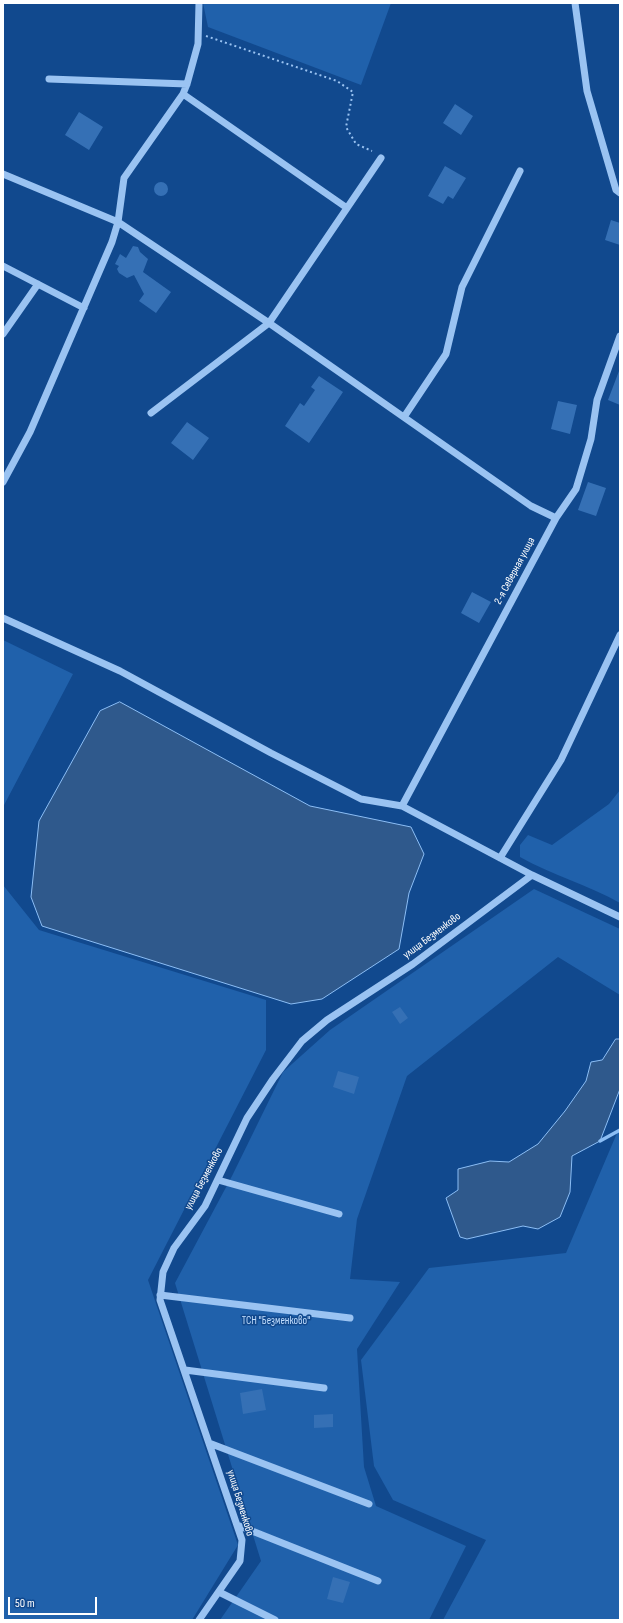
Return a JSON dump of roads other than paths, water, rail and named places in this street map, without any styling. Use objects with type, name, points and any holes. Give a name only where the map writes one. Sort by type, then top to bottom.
[{"type":"street","points":[[3,482],[30,432],[112,242],[118,222],[124,178],[183,94],[198,44],[199,3]]},
{"type":"street","points":[[575,3],[587,91],[616,190],[620,194]]},
{"type":"street","points":[[49,79],[187,84]]},
{"type":"street","points":[[183,94],[347,208]]},
{"type":"street","points":[[151,413],[269,323],[380,158]]},
{"type":"street","points":[[404,417],[446,354],[462,287],[520,171]]},
{"type":"street","points":[[3,174],[118,222],[269,323],[531,506],[556,518]]},
{"type":"street","points":[[3,266],[84,308]]},
{"type":"street","points":[[3,334],[38,284]]},
{"type":"street","name":"2-я Северная улица","points":[[402,806],[556,518],[576,489],[591,439],[597,400],[620,336]]},
{"type":"street","points":[[3,618],[120,671],[271,753],[362,799],[402,806],[532,875],[620,917]]},
{"type":"street","points":[[500,858],[561,760],[620,635]]},
{"type":"street","name":"улица Безменково","points":[[199,1620],[240,1561],[242,1540],[160,1300],[163,1272],[174,1248],[205,1206],[246,1118],[302,1041],[327,1020],[413,964],[532,875]]},
{"type":"street","points":[[218,1180],[339,1214]]},
{"type":"street","points":[[160,1295],[350,1318]]},
{"type":"street","points":[[185,1370],[324,1388]]},
{"type":"street","points":[[209,1443],[369,1504]]},
{"type":"street","points":[[236,1525],[378,1581]]},
{"type":"street","points":[[219,1592],[275,1620]]},
{"type":"waterway","points":[[600,1141],[620,1130]]},
{"type":"park label","name":"ТСН \"Безменково\"","points":[[276,1321]]}]
